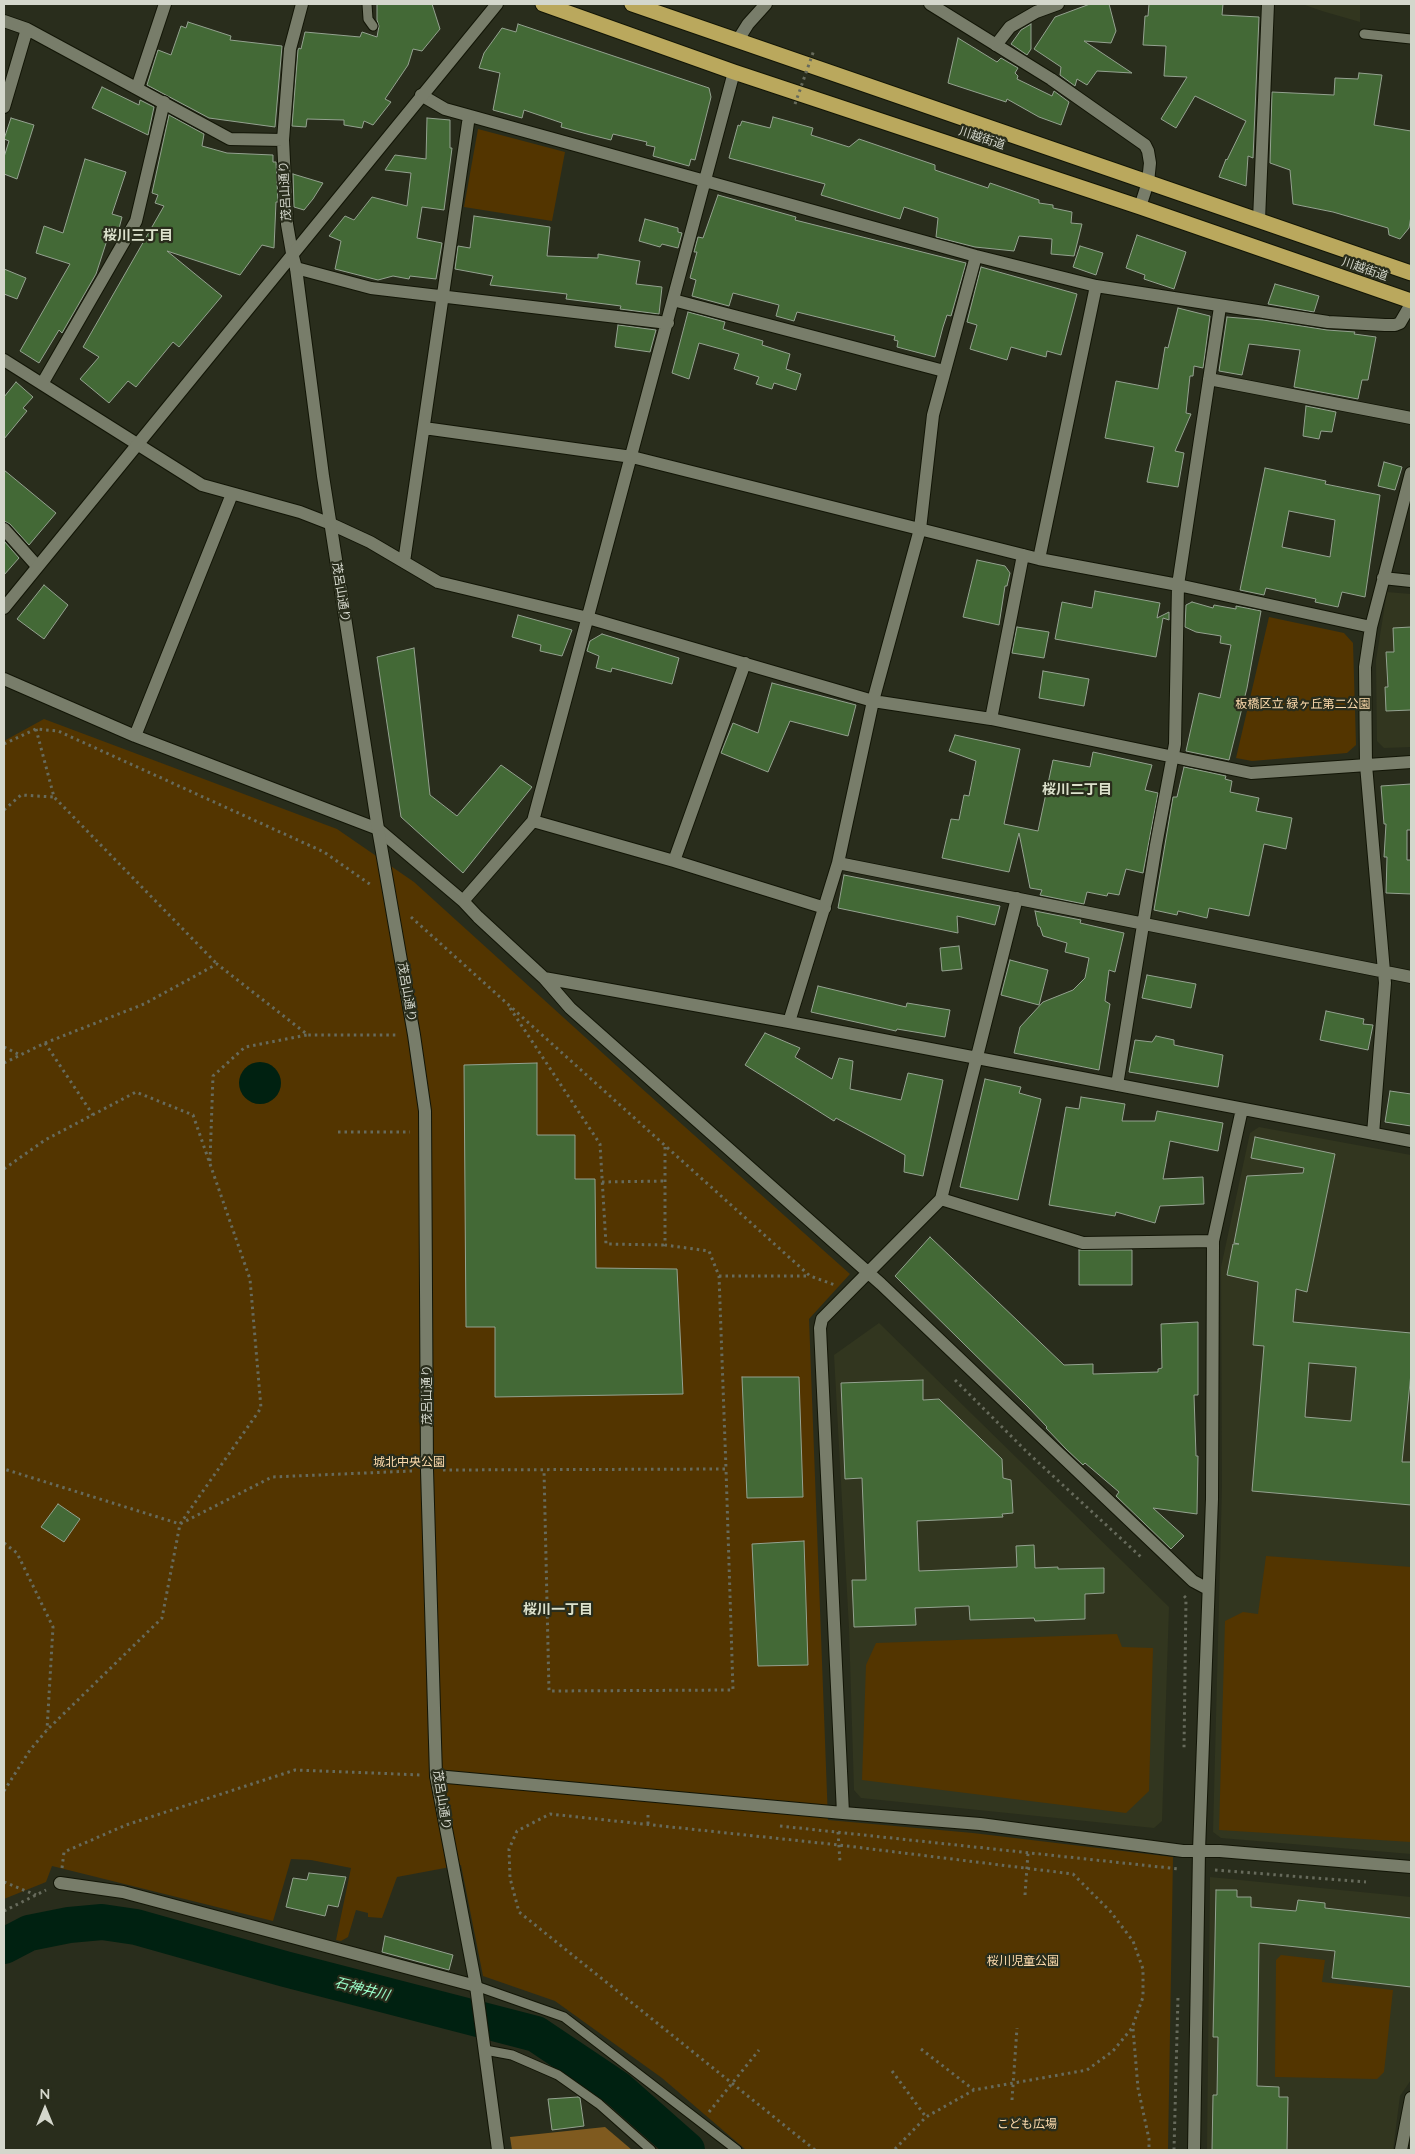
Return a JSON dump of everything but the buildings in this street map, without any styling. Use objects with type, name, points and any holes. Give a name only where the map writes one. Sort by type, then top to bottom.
[{"type":"highway","name":"川越街道","points":[[543,4],[734,72],[1140,207],[1411,302]]},
{"type":"highway","name":"川越街道","points":[[632,4],[1411,273]]},
{"type":"street","points":[[137,88],[165,4]]},
{"type":"street","name":"茂呂山通り","points":[[302,4],[290,49],[283,140],[287,224],[296,268],[331,524],[378,829],[414,1035],[425,1111],[427,1470],[436,1776],[476,1986],[485,2050]]},
{"type":"street","points":[[4,608],[497,4]]},
{"type":"street","points":[[738,40],[748,24],[766,4]]},
{"type":"street","points":[[930,4],[1051,79],[1140,140],[1148,151],[1150,162],[1148,182],[1140,207]]},
{"type":"street","points":[[996,45],[1010,27],[1036,12],[1058,4]]},
{"type":"street","points":[[1259,220],[1268,4]]},
{"type":"street","points":[[4,21],[27,29],[230,139],[283,140]]},
{"type":"street","points":[[4,107],[27,29]]},
{"type":"street","points":[[463,901],[533,821],[734,72]]},
{"type":"street","points":[[421,95],[445,109],[469,116],[976,256],[1096,286],[1328,322],[1395,326],[1400,323],[1411,302]]},
{"type":"street","points":[[42,384],[136,221],[164,102]]},
{"type":"street","points":[[404,562],[469,116]]},
{"type":"street","points":[[789,1022],[838,863],[873,701],[920,529],[933,415],[976,256]]},
{"type":"street","points":[[296,268],[371,288],[668,323]]},
{"type":"street","points":[[1038,559],[1096,286]]},
{"type":"street","points":[[673,300],[944,371]]},
{"type":"street","points":[[1117,1085],[1175,744],[1178,585],[1220,306]]},
{"type":"street","points":[[4,360],[202,485],[300,512],[331,524],[370,542],[438,582],[588,618],[873,701],[991,719],[1251,773],[1411,762]]},
{"type":"street","points":[[1208,378],[1411,418]]},
{"type":"street","points":[[424,428],[632,457],[1038,559],[1178,585],[1371,627]]},
{"type":"street","points":[[1373,1134],[1385,972],[1366,764],[1365,667],[1371,627],[1411,473]]},
{"type":"street","points":[[135,736],[232,494]]},
{"type":"street","points":[[4,530],[38,566]]},
{"type":"street","points":[[991,719],[1023,555]]},
{"type":"street","points":[[1383,578],[1411,580]]},
{"type":"street","points":[[674,861],[745,663]]},
{"type":"street","points":[[4,679],[135,736],[378,829],[463,901],[544,978],[570,1008],[868,1273],[1193,1581],[1208,1589]]},
{"type":"street","points":[[533,821],[674,861],[825,908]]},
{"type":"street","points":[[838,863],[1411,977]]},
{"type":"street","points":[[843,1813],[820,1328],[822,1319],[941,1199],[1017,898]]},
{"type":"street","points":[[544,978],[789,1022],[1411,1141]]},
{"type":"street","points":[[1194,2150],[1199,1851],[1212,1499],[1213,1241],[1242,1109]]},
{"type":"street","points":[[941,1199],[1083,1243],[1213,1241]]},
{"type":"street","points":[[436,1776],[980,1824],[1183,1851],[1220,1851],[1411,1867]]},
{"type":"street","points":[[60,1884],[123,1892],[476,1986]]},
{"type":"street","points":[[485,2050],[498,2150]]},
{"type":"street","points":[[1401,2150],[1411,2098]]},
{"type":"lane","points":[[367,4],[368,19],[372,26]]},
{"type":"lane","points":[[1364,34],[1411,39]]},
{"type":"lane","points":[[476,1986],[564,2017],[737,2150]]},
{"type":"lane","points":[[485,2050],[512,2054],[558,2075],[599,2104],[651,2150]]},
{"type":"path","points":[[796,104],[814,50]]},
{"type":"path","points":[[36,729],[54,797],[217,964],[308,1035]]},
{"type":"path","points":[[4,744],[36,729],[58,731],[324,852],[390,898],[810,1276]]},
{"type":"path","points":[[4,810],[21,795],[54,797]]},
{"type":"path","points":[[4,1063],[46,1043],[144,1004],[217,964]]},
{"type":"path","points":[[507,1004],[600,1144],[606,1244],[665,1245],[709,1251],[719,1276],[734,1690],[549,1692],[544,1470]]},
{"type":"path","points":[[209,1163],[213,1076],[245,1047],[308,1035],[414,1035]]},
{"type":"path","points":[[46,1043],[93,1115]]},
{"type":"path","points":[[4,1047],[20,1055]]},
{"type":"path","points":[[4,1169],[45,1140],[136,1092],[193,1115],[250,1279],[261,1408],[180,1524],[162,1618],[47,1730],[30,1750],[4,1791]]},
{"type":"path","points":[[338,1132],[426,1132]]},
{"type":"path","points":[[665,1146],[665,1245]]},
{"type":"path","points":[[602,1182],[665,1181]]},
{"type":"path","points":[[719,1276],[810,1276],[852,1290]]},
{"type":"path","points":[[951,1376],[1027,1452],[1142,1558]]},
{"type":"path","points":[[4,1469],[180,1524],[272,1478],[427,1470],[726,1469]]},
{"type":"path","points":[[4,1543],[17,1553],[53,1627],[47,1730]]},
{"type":"path","points":[[1178,1591],[1186,1598],[1184,1753]]},
{"type":"path","points":[[4,1911],[60,1884],[64,1852],[126,1825],[295,1770],[436,1776]]},
{"type":"path","points":[[639,1810],[658,1812]]},
{"type":"path","points":[[815,2150],[519,1912],[510,1878],[509,1849],[517,1831],[550,1814],[839,1845],[1073,1874],[1110,1911],[1133,1941],[1144,1969],[1143,1997],[1132,2028],[1113,2052],[1087,2070],[974,2090],[926,2117],[894,2150]]},
{"type":"path","points":[[772,1825],[1182,1869],[1183,1851]]},
{"type":"path","points":[[838,1832],[840,1862]]},
{"type":"path","points":[[1025,1895],[1028,1853]]},
{"type":"path","points":[[1199,1869],[1372,1882]]},
{"type":"path","points":[[4,1882],[37,1895]]},
{"type":"path","points":[[1174,2150],[1178,1988]]},
{"type":"path","points":[[1012,2100],[1017,2028]]},
{"type":"path","points":[[1132,2028],[1138,2088],[1149,2139],[1149,2150]]},
{"type":"path","points":[[921,2049],[974,2090]]},
{"type":"path","points":[[708,2113],[759,2050]]},
{"type":"path","points":[[892,2071],[926,2117]]},
{"type":"shaded area","points":[[1302,4],[1360,4],[1360,22],[1322,11]]},
{"type":"shaded area","points":[[1387,592],[1411,594],[1411,747],[1384,748],[1377,741],[1376,660]]},
{"type":"shaded area","points":[[264,1062],[272,1065],[278,1071],[281,1083],[278,1095],[272,1101],[256,1104],[248,1101],[242,1095],[239,1079],[242,1071],[248,1065]]},
{"type":"shaded area","points":[[1259,1127],[1411,1155],[1411,1854],[1221,1838],[1213,1832],[1222,1487],[1221,1267],[1250,1133]]},
{"type":"shaded area","points":[[879,1323],[1169,1607],[1162,1821],[1154,1828],[861,1798],[854,1790],[849,1628],[834,1355]]},
{"type":"shaded area","points":[[1210,1877],[1411,1897],[1411,2080],[1400,2096],[1393,2150],[1207,2150]]},
{"type":"shaded area","points":[[605,2127],[632,2150],[512,2150],[510,2137]]},
{"type":"green space","points":[[478,129],[565,152],[552,221],[464,207]]},
{"type":"green space","name":"板橋区立 緑ヶ丘第二公園","points":[[1269,617],[1344,633],[1353,643],[1356,745],[1347,753],[1252,761],[1236,758]]},
{"type":"green space","name":"城北中央公園","points":[[44,719],[337,829],[414,882],[850,1274],[809,1319],[828,1820],[973,1833],[1173,1857],[1168,2150],[746,2150],[662,2078],[555,2001],[483,1976],[461,1865],[397,1877],[382,1918],[368,1917],[368,1913],[356,1910],[348,1937],[341,1941],[336,1940],[351,1868],[311,1860],[291,1859],[273,1921],[52,1866],[46,1882],[4,1899],[4,741]]},
{"type":"green space","points":[[1266,1556],[1411,1567],[1411,1842],[1219,1830],[1225,1621],[1243,1612],[1258,1614]]},
{"type":"green space","points":[[1117,1634],[1122,1647],[1153,1648],[1149,1791],[1126,1813],[862,1780],[866,1665],[876,1643]]},
{"type":"green space","points":[[1281,1955],[1325,1960],[1322,1982],[1393,1990],[1384,2072],[1377,2079],[1275,2077],[1276,1960]]},
{"type":"waterway","name":"石神井川","points":[[4,1946],[29,1933],[69,1925],[102,1922],[136,1927],[285,1969],[536,2034],[618,2089],[687,2150]]},
{"type":"district","name":"桜川三丁目","points":[[138,235]]},
{"type":"district","name":"桜川二丁目","points":[[1077,789]]},
{"type":"district","name":"桜川一丁目","points":[[558,1609]]},
{"type":"park label","name":"桜川児童公園","points":[[1023,1961]]},
{"type":"park label","name":"こども広場","points":[[1027,2124]]}]
